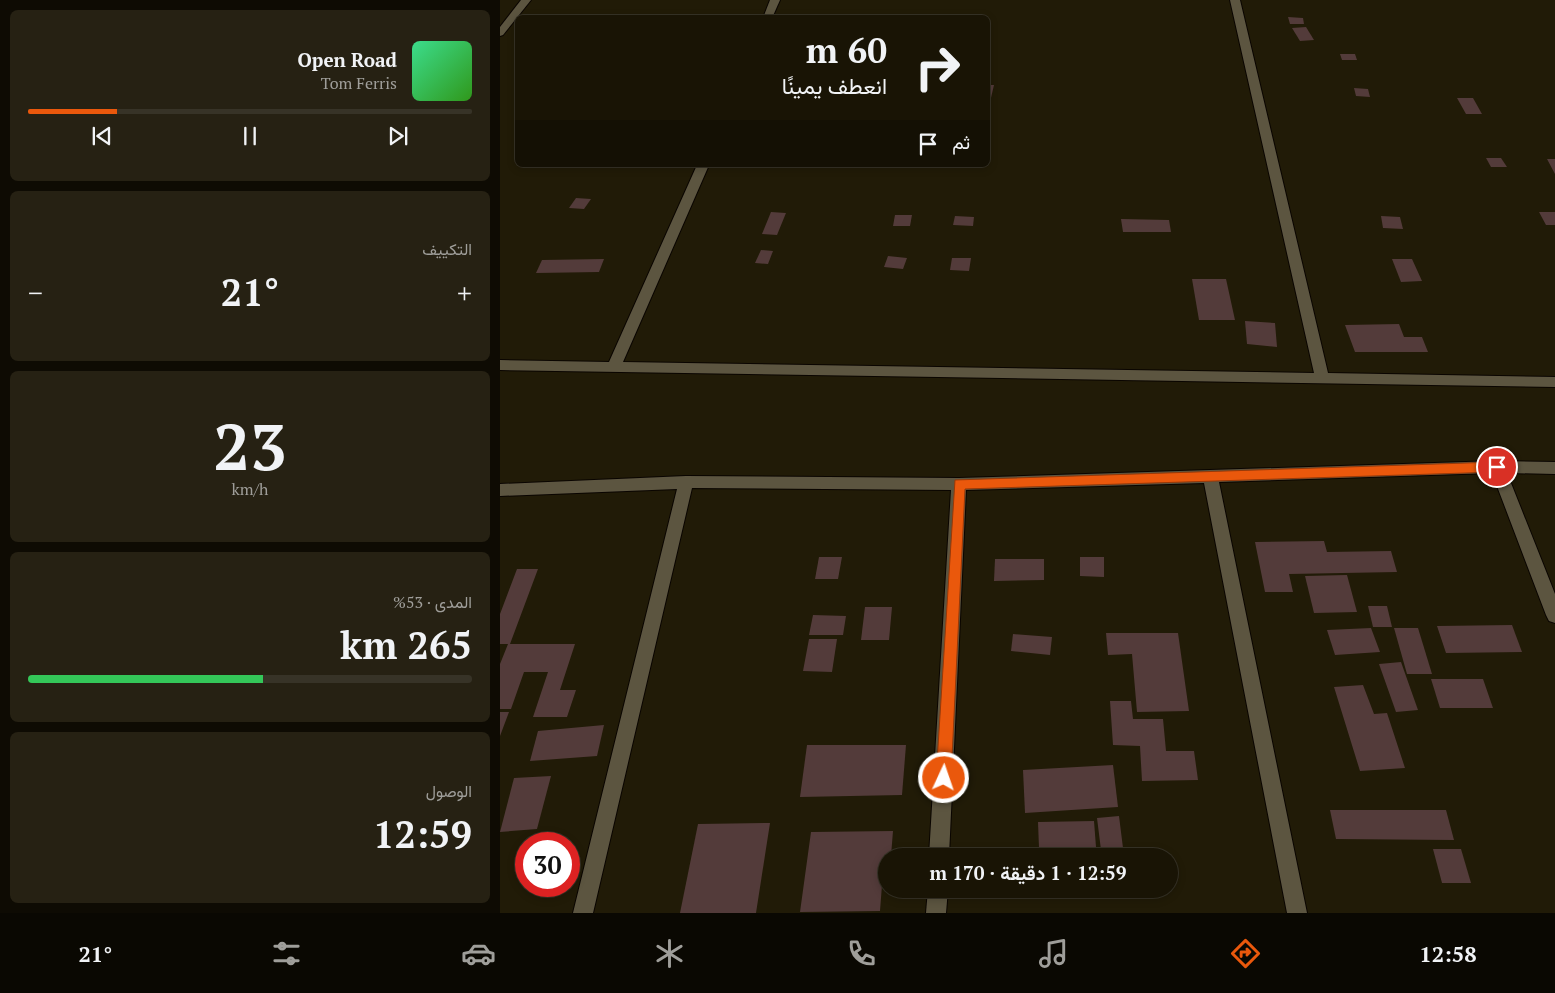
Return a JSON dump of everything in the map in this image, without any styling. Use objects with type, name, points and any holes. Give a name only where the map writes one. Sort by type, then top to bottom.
[{"type":"street","points":[[500,34],[526,0]]},
{"type":"street","points":[[768,15],[775,0]]},
{"type":"street","points":[[1235,0],[1322,379]]},
{"type":"street","points":[[614,367],[702,167]]},
{"type":"street","points":[[500,366],[1555,382]]},
{"type":"street","points":[[1497,467],[1555,615]]},
{"type":"street","points":[[500,490],[686,482],[959,484],[1497,467],[1555,468]]},
{"type":"street","points":[[1210,475],[1297,913]]},
{"type":"street","points":[[583,913],[686,482]]},
{"type":"street","points":[[939,848],[959,484]]},
{"type":"street","points":[[936,913],[937,898]]},
{"type":"building","points":[[1288,17],[1303,18],[1304,24],[1290,24]]},
{"type":"building","points":[[1306,27],[1314,40],[1300,41],[1292,28]]},
{"type":"building","points":[[1340,54],[1355,54],[1357,60],[1342,60]]},
{"type":"building","points":[[990,85],[994,85],[990,102]]},
{"type":"building","points":[[1354,88],[1368,89],[1370,97],[1356,96]]},
{"type":"building","points":[[1457,98],[1473,98],[1482,114],[1466,114]]},
{"type":"building","points":[[1486,158],[1501,158],[1507,167],[1491,167]]},
{"type":"building","points":[[1547,159],[1555,159],[1555,174]]},
{"type":"building","points":[[576,198],[591,199],[584,209],[569,208]]},
{"type":"building","points":[[771,212],[786,213],[777,235],[762,234]]},
{"type":"building","points":[[1539,212],[1555,212],[1555,225],[1546,225]]},
{"type":"building","points":[[895,215],[912,215],[910,226],[893,226]]},
{"type":"building","points":[[955,216],[974,217],[973,226],[953,225]]},
{"type":"building","points":[[1381,216],[1400,217],[1403,229],[1383,228]]},
{"type":"building","points":[[1121,219],[1169,220],[1171,232],[1123,232]]},
{"type":"building","points":[[761,250],[773,251],[768,264],[755,263]]},
{"type":"building","points":[[888,256],[907,258],[903,269],[884,267]]},
{"type":"building","points":[[952,258],[971,258],[969,271],[950,270]]},
{"type":"building","points":[[604,259],[599,272],[536,273],[542,260]]},
{"type":"building","points":[[1392,259],[1412,259],[1422,281],[1401,282]]},
{"type":"building","points":[[1192,279],[1226,279],[1235,320],[1199,320]]},
{"type":"building","points":[[1245,321],[1275,323],[1277,347],[1247,344]]},
{"type":"building","points":[[1399,324],[1404,337],[1422,337],[1428,352],[1355,352],[1345,325]]},
{"type":"building","points":[[1324,541],[1327,552],[1391,551],[1397,572],[1289,574],[1293,592],[1265,592],[1255,542]]},
{"type":"building","points":[[819,557],[842,557],[838,579],[815,579]]},
{"type":"building","points":[[1080,557],[1104,557],[1104,577],[1080,576]]},
{"type":"building","points":[[995,559],[1044,559],[1044,580],[994,581]]},
{"type":"building","points":[[517,569],[538,569],[510,644],[575,644],[560,690],[576,690],[567,717],[533,717],[548,672],[524,672],[511,709],[500,709],[500,664],[508,644],[500,644],[500,614]]},
{"type":"building","points":[[1347,575],[1357,612],[1314,613],[1305,576]]},
{"type":"building","points":[[1368,606],[1387,606],[1392,627],[1373,627]]},
{"type":"building","points":[[865,607],[892,607],[889,640],[861,640]]},
{"type":"building","points":[[813,615],[846,616],[843,635],[809,635]]},
{"type":"building","points":[[1512,625],[1522,652],[1446,653],[1437,626]]},
{"type":"building","points":[[1371,628],[1380,652],[1335,655],[1327,630]]},
{"type":"building","points":[[1394,628],[1418,628],[1432,674],[1407,674]]},
{"type":"building","points":[[1106,633],[1178,633],[1189,711],[1137,712],[1132,654],[1108,655]]},
{"type":"building","points":[[1013,634],[1052,637],[1050,655],[1011,651]]},
{"type":"building","points":[[809,639],[837,639],[832,672],[803,671]]},
{"type":"building","points":[[1401,662],[1418,710],[1396,712],[1379,664]]},
{"type":"building","points":[[1431,679],[1483,679],[1493,708],[1440,708]]},
{"type":"building","points":[[1363,685],[1374,714],[1387,713],[1405,768],[1360,771],[1334,687]]},
{"type":"building","points":[[1110,701],[1131,701],[1133,719],[1163,719],[1166,751],[1194,751],[1198,780],[1142,781],[1140,746],[1113,745]]},
{"type":"building","points":[[500,712],[509,712],[500,736]]},
{"type":"building","points":[[604,725],[597,756],[530,761],[538,731]]},
{"type":"building","points":[[807,745],[906,745],[902,795],[800,797]]},
{"type":"building","points":[[1113,765],[1118,807],[1025,813],[1023,770]]},
{"type":"building","points":[[551,776],[537,829],[500,832],[514,778]]},
{"type":"building","points":[[1330,810],[1446,810],[1454,840],[1336,839]]},
{"type":"building","points":[[1119,816],[1123,848],[1101,848],[1097,818]]},
{"type":"building","points":[[1094,821],[1096,847],[1039,848],[1038,822]]},
{"type":"building","points":[[770,823],[756,913],[680,913],[698,824]]},
{"type":"building","points":[[893,831],[892,848],[878,848],[878,898],[881,898],[880,911],[800,912],[811,832]]},
{"type":"building","points":[[1433,849],[1461,849],[1471,883],[1442,883]]},
{"type":"route","points":[[944,778],[959,484],[1497,467]]}]
